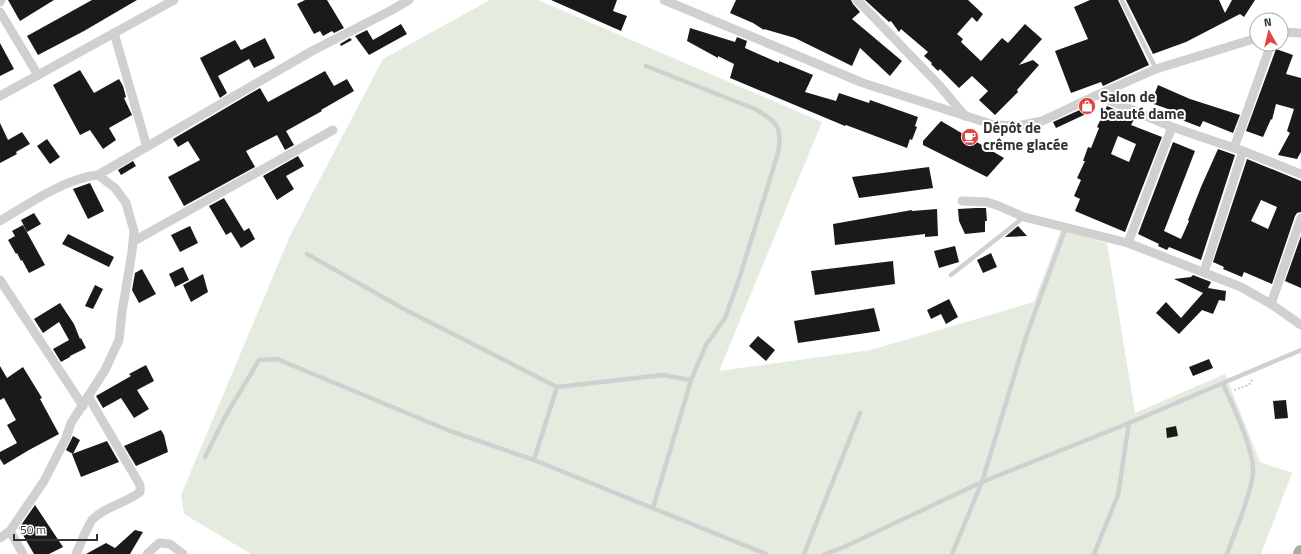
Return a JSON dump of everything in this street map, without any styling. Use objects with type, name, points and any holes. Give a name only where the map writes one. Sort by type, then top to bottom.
[{"type":"street","points":[[0,96],[174,0]]},
{"type":"street","points":[[0,220],[66,184],[90,176],[98,175],[312,51],[409,0]]},
{"type":"street","points":[[666,0],[863,83],[994,125],[1017,126],[1042,121],[1156,69],[1249,40]]},
{"type":"street","points":[[860,1],[939,84],[965,116]]},
{"type":"street","points":[[0,12],[38,74]]},
{"type":"street","points":[[114,33],[147,147]]},
{"type":"street","points":[[1289,33],[1301,34]]},
{"type":"street","points":[[1234,148],[1268,52]]},
{"type":"street","points":[[1097,95],[1172,127],[1243,151],[1301,174]]},
{"type":"street","points":[[1128,243],[1172,127]]},
{"type":"street","points":[[134,242],[333,130]]},
{"type":"street","points":[[1204,272],[1243,151]]},
{"type":"street","points":[[0,538],[10,531],[44,481],[66,438],[71,423],[105,370],[119,340],[122,312],[134,242],[134,231],[126,203],[115,188],[98,175]]},
{"type":"street","points":[[962,201],[993,204],[1024,217],[1128,243],[1241,287],[1271,304],[1301,325]]},
{"type":"street","points":[[1271,304],[1301,218]]},
{"type":"street","points":[[0,280],[83,406]]},
{"type":"street","points":[[76,554],[93,519],[140,492],[140,485],[88,396]]},
{"type":"street","points":[[10,531],[23,554]]},
{"type":"street","points":[[147,554],[159,543],[170,544],[183,554]]},
{"type":"lane","points":[[1122,1],[1156,69]]},
{"type":"lane","points":[[646,66],[755,110],[768,117],[777,125],[781,139],[744,262],[725,318],[706,345],[691,380],[653,508]]},
{"type":"lane","points":[[951,275],[1024,217]]},
{"type":"lane","points":[[952,554],[982,482],[1026,337],[1066,227]]},
{"type":"lane","points":[[307,254],[402,308],[557,387],[663,375],[691,380]]},
{"type":"lane","points":[[825,554],[844,548],[982,482],[1129,423],[1301,350]]},
{"type":"lane","points":[[205,457],[225,417],[259,360],[277,360],[450,431],[534,460],[766,554]]},
{"type":"lane","points":[[1223,384],[1250,450],[1253,474],[1246,501],[1227,554]]},
{"type":"lane","points":[[534,460],[557,387]]},
{"type":"lane","points":[[804,554],[860,413]]},
{"type":"lane","points":[[1094,554],[1118,494],[1129,423]]},
{"type":"shaded area","points":[[490,0],[538,0],[822,122],[719,371],[871,350],[1034,302],[1061,230],[1107,243],[1135,413],[1225,374],[1260,462],[1292,473],[1261,554],[251,554],[184,514],[181,495],[290,236],[383,59]]},
{"type":"building","points":[[8,0],[54,0],[20,21]]},
{"type":"building","points":[[92,0],[137,0],[84,31],[38,55],[27,36]]},
{"type":"building","points":[[305,0],[327,0],[344,28],[334,33],[332,31],[323,36],[320,31],[314,34],[297,4]]},
{"type":"building","points":[[551,0],[617,0],[613,11],[627,16],[621,31]]},
{"type":"building","points":[[736,0],[851,0],[860,12],[852,19],[902,61],[890,76],[860,48],[852,66],[795,38],[764,30],[753,23],[730,13]]},
{"type":"building","points":[[865,0],[968,0],[983,14],[977,22],[972,17],[957,34],[963,39],[961,42],[981,61],[1002,38],[1008,43],[1025,24],[1042,39],[1019,65],[1033,60],[1039,65],[1017,90],[1018,92],[995,115],[979,100],[988,91],[972,76],[959,88],[940,69],[938,71],[924,56],[928,52],[901,29],[899,32],[891,21],[889,22]]},
{"type":"building","points":[[1090,0],[1118,0],[1149,65],[1103,86],[1101,82],[1071,93],[1055,51],[1088,39],[1074,7]]},
{"type":"building","points":[[1126,0],[1219,0],[1225,13],[1232,0],[1255,0],[1244,17],[1240,14],[1186,42],[1153,54]]},
{"type":"building","points":[[401,24],[407,34],[369,55],[355,36],[367,30],[373,40]]},
{"type":"building","points":[[690,28],[735,42],[737,37],[747,41],[745,48],[779,63],[779,61],[813,75],[805,92],[836,101],[839,93],[869,103],[870,100],[918,117],[915,126],[917,127],[912,140],[910,139],[907,148],[846,125],[845,126],[730,78],[734,64],[718,56],[718,58],[687,41]]},
{"type":"building","points":[[265,38],[275,58],[254,68],[249,59],[218,76],[227,93],[220,98],[200,58],[235,40],[241,50]]},
{"type":"building","points":[[350,38],[352,40],[341,46],[340,44]]},
{"type":"building","points":[[0,43],[14,69],[0,76]]},
{"type":"building","points":[[1275,52],[1284,52],[1293,55],[1286,74],[1301,78],[1301,152],[1297,159],[1278,155],[1290,133],[1287,131],[1294,109],[1276,104],[1272,120],[1271,119],[1263,137],[1246,131]]},
{"type":"building","points":[[80,70],[94,93],[119,79],[126,97],[124,98],[132,115],[109,128],[116,140],[103,149],[90,130],[80,135],[53,85]]},
{"type":"building","points":[[325,71],[334,86],[347,79],[354,91],[286,131],[294,145],[285,150],[277,135],[246,151],[255,167],[184,206],[168,177],[200,160],[188,141],[178,147],[173,139],[260,88],[268,102]]},
{"type":"building","points":[[1158,85],[1190,99],[1240,115],[1233,133],[1203,121],[1200,127],[1166,114],[1168,109],[1151,103]]},
{"type":"building","points":[[1107,106],[1135,118],[1131,125],[1162,137],[1125,232],[1075,211],[1080,199],[1074,196],[1081,180],[1077,178],[1085,161],[1083,161],[1088,147],[1091,148],[1099,128],[1097,127]],"holes":[[[1118,136],[1136,144],[1129,162],[1111,154]]]},
{"type":"building","points":[[1084,108],[1086,114],[1056,128],[1053,122]]},
{"type":"building","points":[[941,121],[1004,158],[987,177],[923,145],[923,141]]},
{"type":"building","points":[[0,123],[8,140],[22,132],[30,144],[16,152],[17,154],[0,163]]},
{"type":"building","points":[[47,139],[60,157],[50,164],[37,146]]},
{"type":"building","points":[[1173,142],[1195,151],[1164,231],[1181,239],[1201,187],[1218,149],[1235,155],[1201,260],[1169,247],[1167,250],[1158,246],[1159,244],[1138,234]]},
{"type":"building","points":[[298,156],[304,166],[286,176],[294,189],[277,200],[263,176]]},
{"type":"building","points":[[1247,159],[1301,181],[1301,212],[1297,213],[1295,216],[1272,284],[1244,272],[1242,277],[1223,269],[1224,267],[1213,262]],"holes":[[[1261,200],[1277,207],[1268,229],[1251,221]]]},
{"type":"building","points":[[133,161],[136,166],[121,175],[118,170]]},
{"type":"building","points":[[929,167],[933,188],[859,198],[852,177]]},
{"type":"building","points":[[90,183],[104,211],[88,219],[73,189]]},
{"type":"building","points":[[224,198],[244,231],[249,228],[255,239],[241,248],[231,232],[226,235],[209,206]]},
{"type":"building","points":[[986,208],[987,221],[985,221],[985,232],[965,234],[959,221],[958,209]]},
{"type":"building","points":[[937,209],[938,236],[925,237],[925,234],[835,245],[833,224],[912,210]]},
{"type":"building","points":[[34,213],[41,224],[27,232],[21,220]]},
{"type":"building","points":[[23,225],[45,265],[29,273],[8,240],[15,236],[12,231]]},
{"type":"building","points":[[190,226],[198,243],[180,252],[171,235]]},
{"type":"building","points":[[1018,226],[1027,236],[1005,237]]},
{"type":"building","points":[[68,234],[114,257],[109,267],[62,244]]},
{"type":"building","points":[[1301,236],[1301,288],[1285,281]]},
{"type":"building","points":[[955,246],[959,262],[939,268],[934,251]]},
{"type":"building","points":[[991,253],[997,267],[983,273],[977,260]]},
{"type":"building","points":[[893,261],[895,284],[815,295],[811,271]]},
{"type":"building","points":[[183,267],[189,280],[175,287],[169,274]]},
{"type":"building","points":[[142,269],[156,294],[139,303],[132,290],[135,273]]},
{"type":"building","points":[[203,274],[208,292],[191,302],[183,285]]},
{"type":"building","points":[[1193,275],[1211,282],[1208,288],[1226,291],[1225,301],[1219,300],[1213,314],[1202,310],[1179,334],[1156,313],[1166,302],[1181,318],[1203,293],[1174,279],[1191,277]]},
{"type":"building","points":[[95,285],[103,289],[93,309],[85,306]]},
{"type":"building","points":[[949,299],[958,317],[946,324],[941,314],[931,319],[927,310]]},
{"type":"building","points":[[60,303],[74,324],[80,339],[81,338],[86,348],[61,362],[53,349],[69,340],[59,322],[43,333],[34,319]]},
{"type":"building","points":[[874,308],[880,331],[798,343],[794,321]]},
{"type":"building","points":[[758,336],[775,350],[766,361],[749,346]]},
{"type":"building","points":[[1209,359],[1213,368],[1193,376],[1189,367]]},
{"type":"building","points":[[146,365],[154,381],[137,390],[149,409],[134,418],[121,398],[103,408],[96,396],[131,376],[129,374]]},
{"type":"building","points":[[0,366],[7,378],[23,367],[42,398],[40,399],[59,434],[4,465],[0,459],[0,452],[17,443],[7,425],[16,420],[4,398],[0,400]]},
{"type":"building","points":[[1286,400],[1288,418],[1275,419],[1273,401]]},
{"type":"building","points":[[1176,426],[1178,436],[1167,438],[1166,428]]},
{"type":"building","points":[[161,430],[164,435],[168,452],[136,466],[124,446]]},
{"type":"building","points":[[73,436],[80,440],[73,454],[66,450]]},
{"type":"building","points":[[107,441],[119,462],[81,477],[72,454]]},
{"type":"building","points":[[35,505],[63,547],[49,554],[34,554],[19,528]]},
{"type":"building","points":[[135,530],[143,532],[130,554],[86,554],[106,543],[115,548]]},
{"type":"place","name":"Salon de beauté dame","points":[[1087,106]]},
{"type":"place","name":"Dépôt de crême glacée","points":[[970,137]]}]
